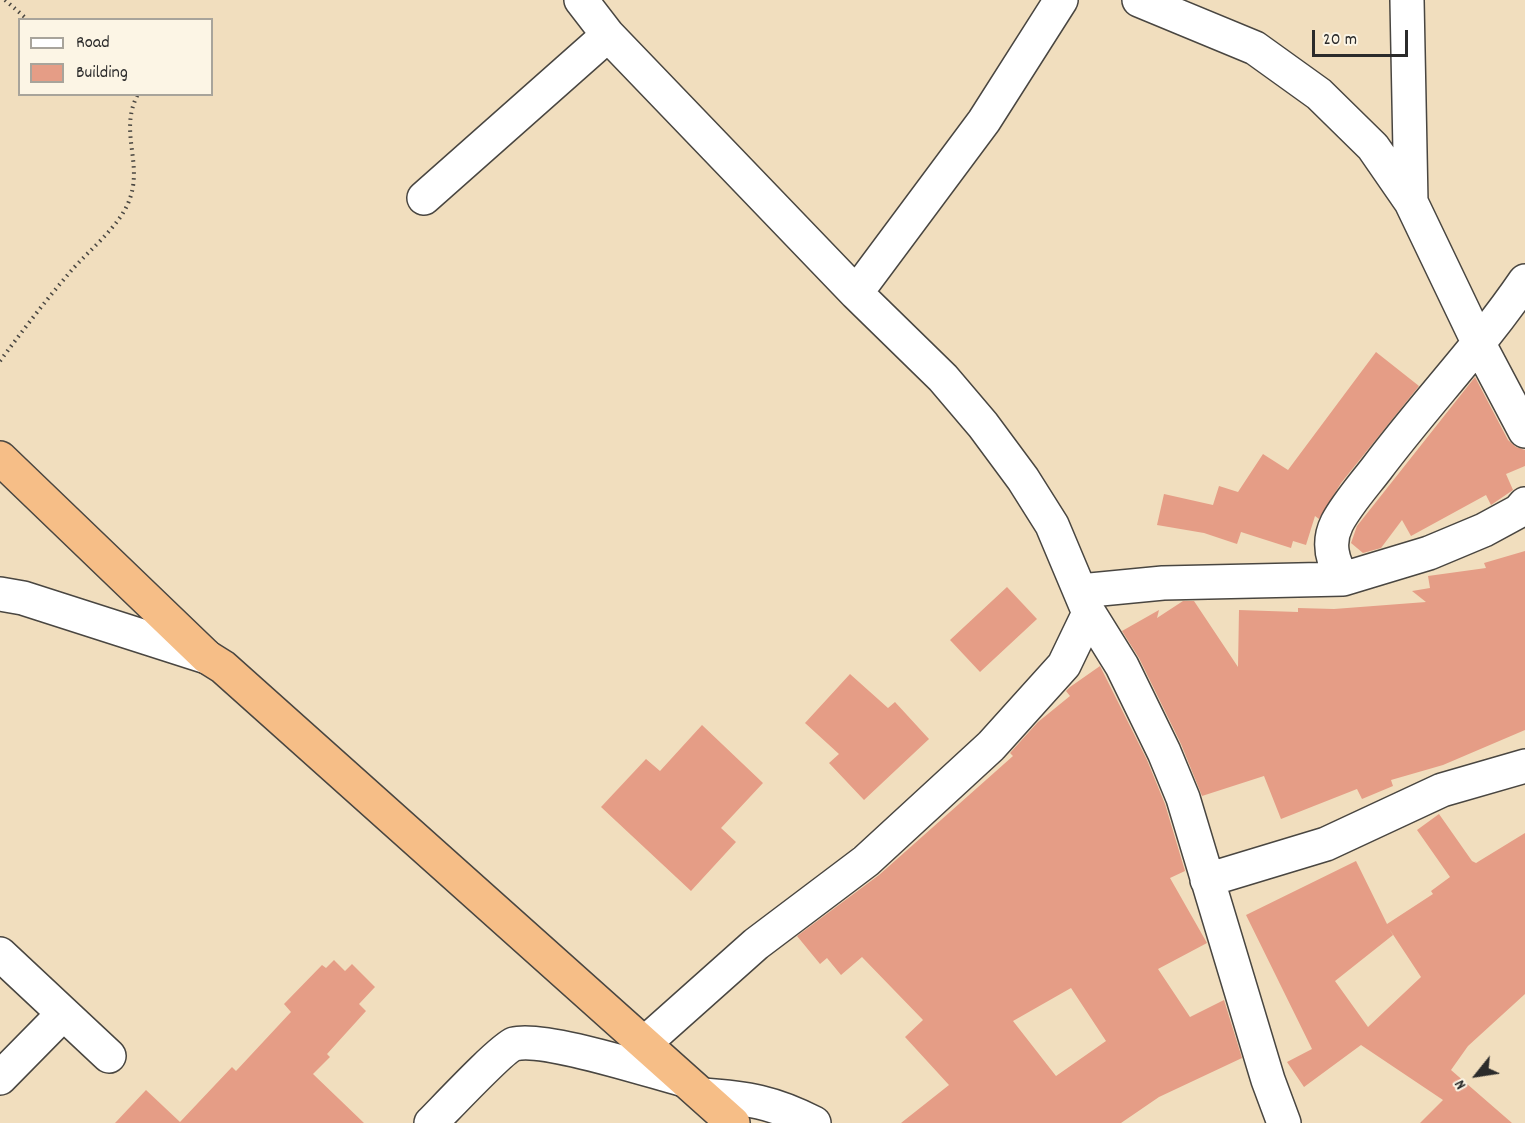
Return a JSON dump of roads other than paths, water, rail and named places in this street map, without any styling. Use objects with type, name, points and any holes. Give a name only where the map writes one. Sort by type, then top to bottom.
[{"type":"highway","points":[[0,458],[207,657],[223,667],[646,1042],[733,1123]]},
{"type":"street","points":[[581,0],[608,35],[856,293],[943,378],[983,425],[1023,479],[1052,525],[1085,602],[1122,666],[1164,752],[1183,798],[1268,1080],[1284,1123]]},
{"type":"street","points":[[856,293],[984,121],[1061,0]]},
{"type":"street","points":[[1139,0],[1255,48],[1319,94],[1373,147],[1411,202],[1479,346],[1525,430]]},
{"type":"street","points":[[1407,0],[1411,202]]},
{"type":"street","points":[[424,198],[608,35]]},
{"type":"street","points":[[1343,579],[1333,562],[1331,550],[1336,524],[1405,431],[1479,346],[1525,281]]},
{"type":"street","points":[[1085,602],[1164,583],[1343,579],[1429,553],[1484,530],[1519,511],[1525,504]]},
{"type":"street","points":[[0,594],[23,598],[207,657]]},
{"type":"street","points":[[646,1042],[756,944],[866,861],[991,746],[1064,665],[1085,602]]},
{"type":"street","points":[[1207,880],[1326,844],[1442,790],[1525,766]]},
{"type":"street","points":[[0,954],[110,1056]]},
{"type":"street","points":[[0,1078],[63,1014]]},
{"type":"street","points":[[431,1123],[499,1055],[514,1044],[535,1043],[574,1050],[692,1087],[777,1106],[814,1123]]}]
